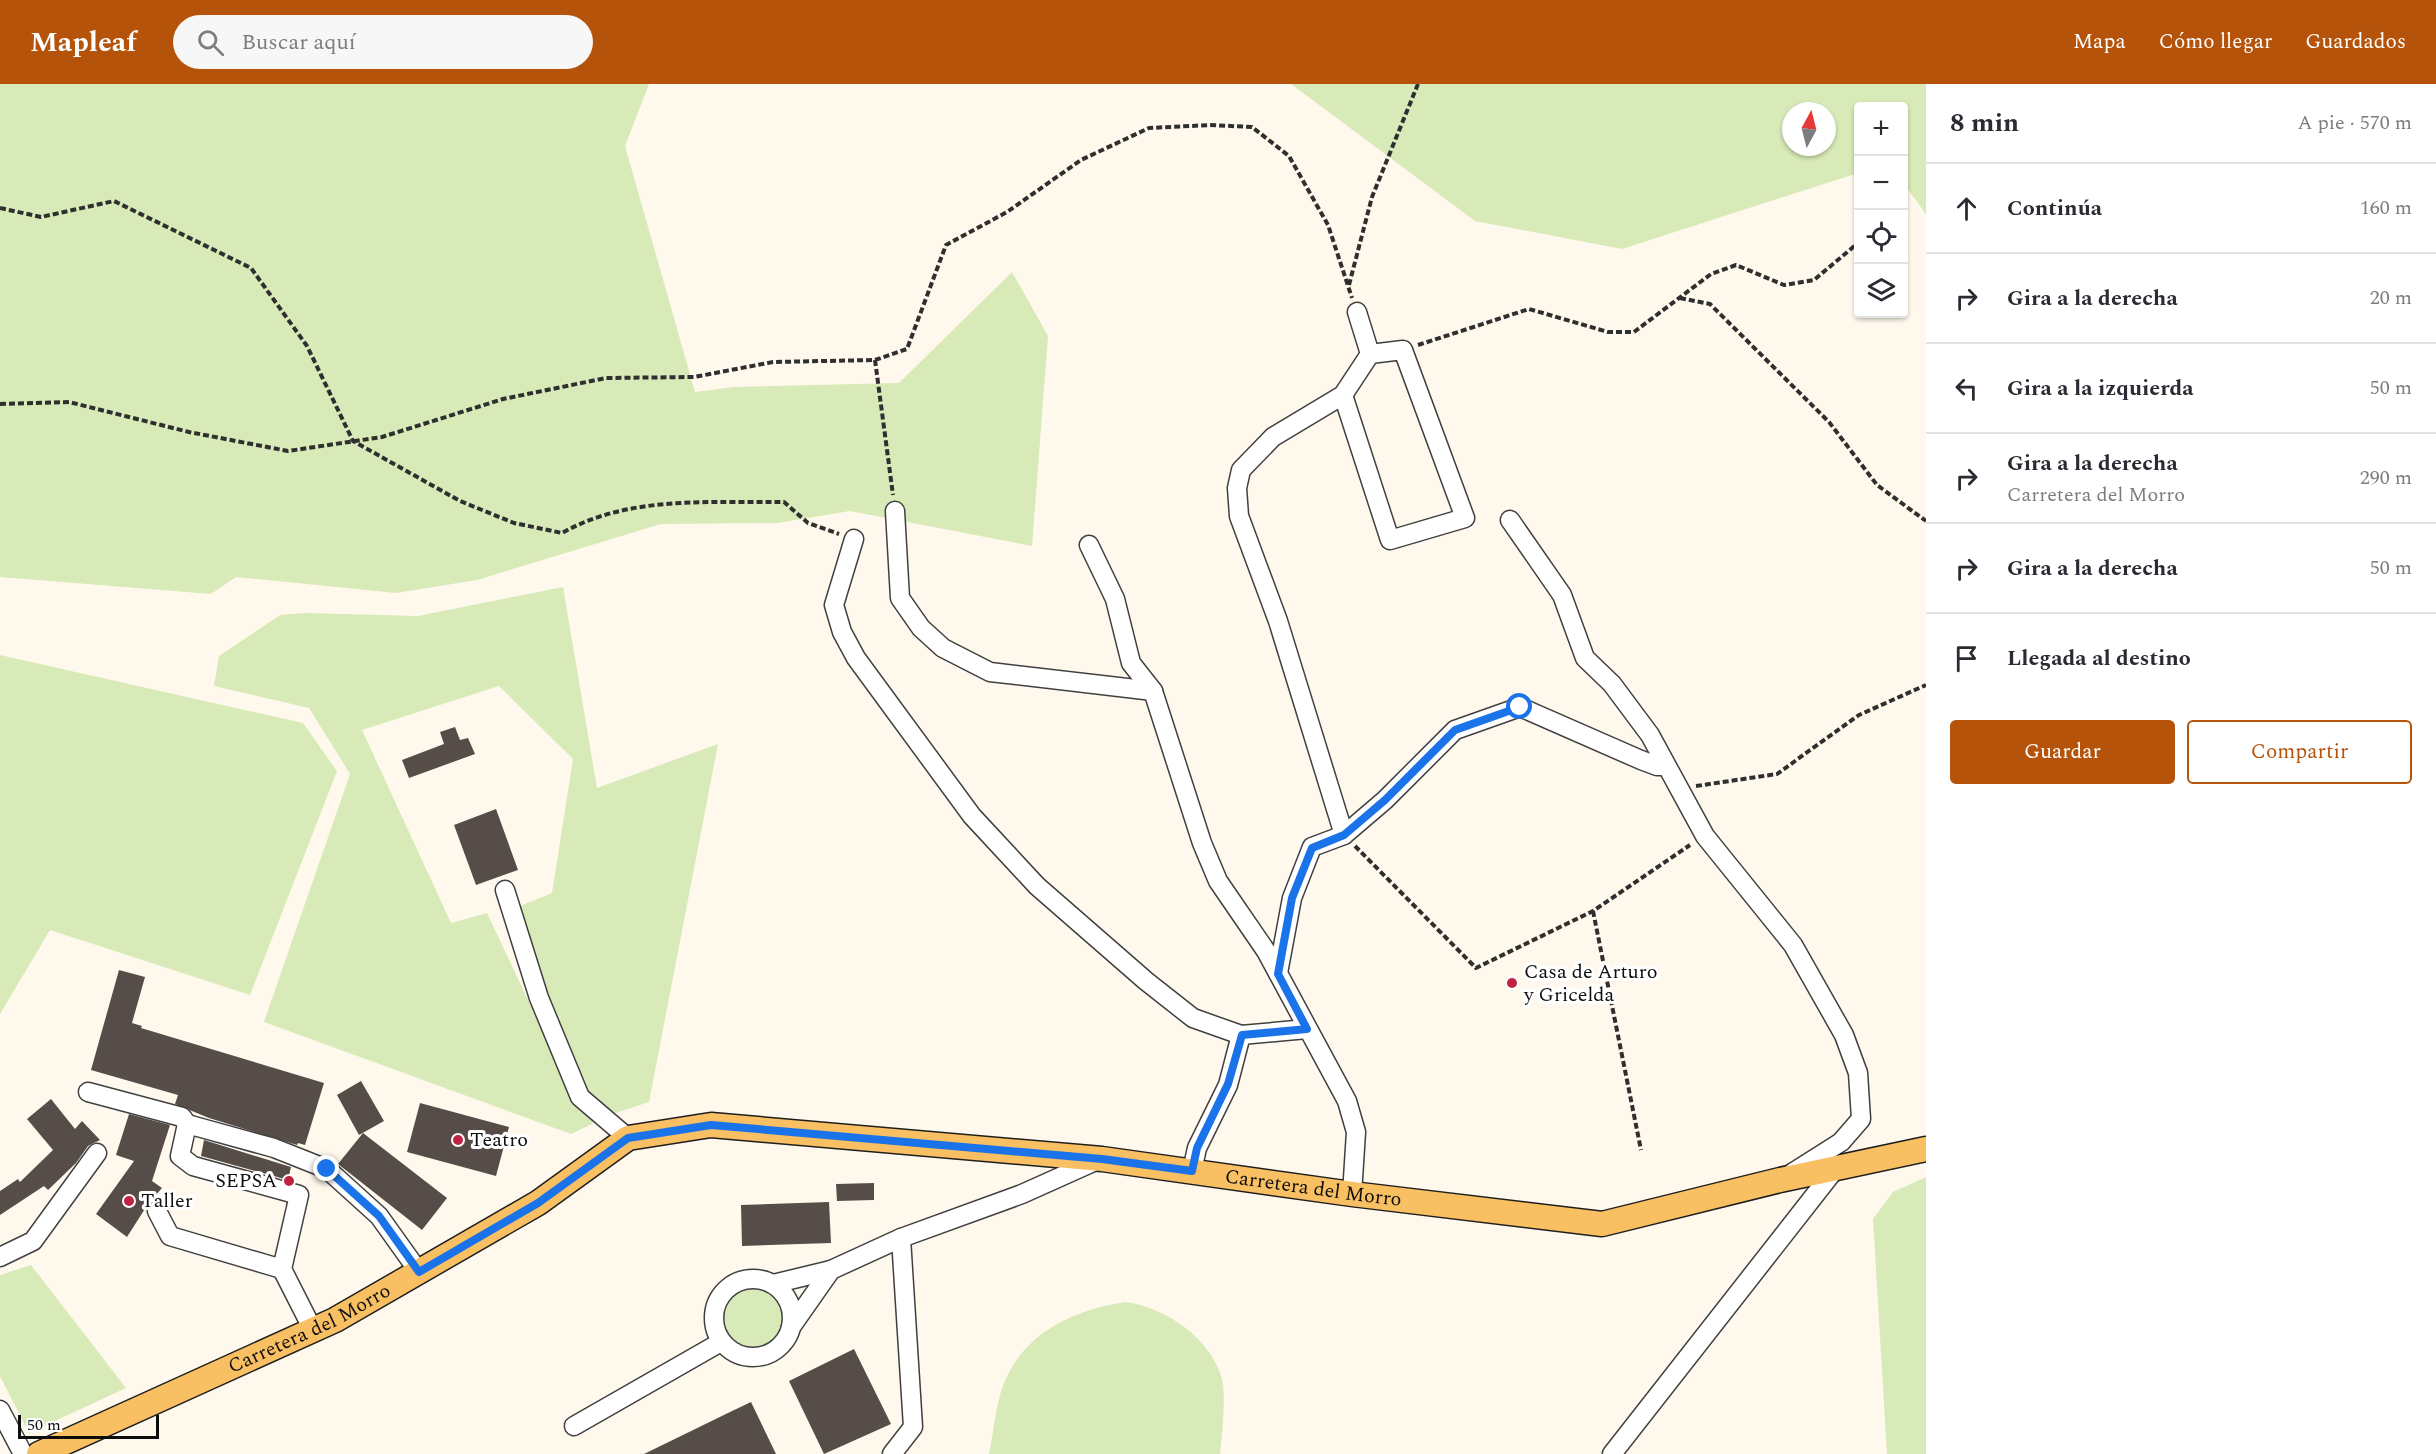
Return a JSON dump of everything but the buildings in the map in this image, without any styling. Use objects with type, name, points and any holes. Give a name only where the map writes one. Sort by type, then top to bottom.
[{"type":"main road","name":"Carretera del Morro","points":[[39,1454],[314,1330],[538,1203],[628,1138],[711,1125],[1102,1159],[1352,1194],[1602,1224],[1780,1180],[1926,1149]]},
{"type":"main road","name":"Carretera del Morro","points":[[1836,1168],[1926,1137]]},
{"type":"street","points":[[1344,835],[1278,621],[1239,516],[1237,488],[1241,470],[1273,437],[1343,396],[1370,354],[1357,312]]},
{"type":"street","points":[[1343,396],[1390,540],[1465,518],[1403,350],[1370,354]]},
{"type":"street","points":[[895,511],[900,598],[921,628],[943,648],[990,672],[1153,691]]},
{"type":"street","points":[[1510,520],[1562,595],[1585,658],[1619,693],[1650,735],[1705,836],[1793,945],[1844,1035],[1858,1073],[1861,1119],[1841,1142],[1780,1180]]},
{"type":"street","points":[[854,539],[834,605],[842,632],[856,657],[972,816],[1037,886],[1146,981],[1193,1018],[1242,1035],[1307,1029]]},
{"type":"street","points":[[1089,545],[1115,599],[1131,663],[1153,691],[1202,843],[1218,881],[1266,951],[1347,1101],[1356,1132],[1352,1194]]},
{"type":"street","points":[[1278,974],[1292,898],[1312,848],[1344,835],[1385,800],[1455,730],[1520,707],[1641,760],[1657,766],[1666,766]]},
{"type":"street","points":[[505,890],[539,998],[580,1097],[628,1138]]},
{"type":"street","points":[[1192,1171],[1197,1148],[1228,1084],[1242,1035]]},
{"type":"street","points":[[88,1092],[182,1117],[187,1124],[274,1149],[327,1169],[379,1216],[419,1272]]},
{"type":"street","points":[[187,1124],[180,1156],[193,1166],[299,1195],[282,1269],[314,1330]]},
{"type":"street","points":[[0,1257],[33,1241],[97,1154]]},
{"type":"street","points":[[773,1284],[831,1270],[901,1238],[1022,1194],[1102,1159]]},
{"type":"street","points":[[1612,1454],[1836,1168]]},
{"type":"street","points":[[157,1211],[170,1236],[282,1269]]},
{"type":"street","points":[[892,1454],[913,1426],[901,1238]]},
{"type":"street","points":[[791,1327],[790,1303],[773,1284],[761,1279],[747,1279],[734,1283],[723,1291],[716,1303],[713,1316],[715,1330],[721,1342],[731,1351],[755,1357],[778,1348],[831,1270]]},
{"type":"street","points":[[574,1426],[721,1342]]},
{"type":"street","points":[[0,1410],[22,1454]]},
{"type":"path","points":[[1349,286],[1372,197],[1418,84]]},
{"type":"path","points":[[0,404],[69,402],[189,432],[288,451],[382,437],[503,399],[606,378],[694,377],[773,362],[875,360],[907,350],[946,245],[1007,212],[1081,160],[1149,128],[1210,124],[1252,127],[1289,156],[1328,225],[1357,312]]},
{"type":"path","points":[[0,208],[41,217],[114,201],[251,268],[307,346],[353,441],[460,501],[514,523],[562,534],[586,519],[637,507],[671,503],[784,502],[808,523],[854,539]]},
{"type":"path","points":[[1403,350],[1529,309],[1608,332],[1634,332],[1711,274],[1736,266],[1784,285],[1814,280],[1854,246]]},
{"type":"path","points":[[1679,297],[1710,304],[1829,422],[1877,485],[1926,521]]},
{"type":"path","points":[[875,360],[895,511]]},
{"type":"path","points":[[1678,789],[1777,774],[1859,715],[1926,685]]},
{"type":"path","points":[[1344,835],[1476,968],[1593,911],[1705,836]]},
{"type":"path","points":[[1593,911],[1641,1150]]},
{"type":"green space","points":[[0,84],[649,84],[625,146],[695,392],[734,387],[899,383],[1012,272],[1048,336],[1032,546],[850,511],[777,523],[661,524],[477,580],[396,593],[236,577],[211,594],[0,577]]},
{"type":"green space","points":[[1291,84],[1926,84],[1926,214],[1908,189],[1908,102],[1854,102],[1854,174],[1622,249],[1475,221]]},
{"type":"green space","points":[[563,587],[597,788],[718,744],[649,1102],[607,1116],[586,1095],[539,973],[520,906],[552,893],[573,759],[499,686],[362,730],[451,923],[487,913],[569,1087],[594,1118],[592,1124],[571,1134],[264,1022],[350,774],[309,708],[214,686],[219,656],[280,615],[306,613],[418,616]]},
{"type":"green space","points":[[0,655],[303,723],[337,771],[250,995],[50,930],[0,1014]]},
{"type":"green space","points":[[1926,1177],[1926,1454],[1887,1454],[1873,1219],[1893,1192]]},
{"type":"green space","points":[[31,1265],[126,1388],[29,1433],[0,1376],[0,1275]]},
{"type":"green space","points":[[754,1288],[771,1293],[779,1301],[784,1318],[779,1335],[771,1343],[754,1348],[737,1343],[729,1335],[724,1318],[729,1301],[737,1293]]},
{"type":"green space","points":[[1125,1302],[1155,1310],[1170,1318],[1184,1327],[1208,1350],[1222,1379],[1224,1394],[1220,1454],[989,1454],[1000,1395],[1008,1374],[1032,1342],[1065,1320],[1104,1306]]},
{"type":"place","name":"Casa de Arturo y Gricelda","points":[[1512,983]]},
{"type":"place","name":"Teatro","points":[[458,1140]]},
{"type":"place","name":"SEPSA","points":[[289,1181]]},
{"type":"place","name":"Taller","points":[[129,1201]]},
{"type":"route","points":[[327,1169],[379,1216],[419,1272],[538,1203],[628,1138],[711,1125],[1102,1159],[1192,1171],[1197,1148],[1228,1084],[1242,1035],[1307,1029],[1278,974],[1292,898],[1312,848],[1344,835],[1385,800],[1455,730],[1520,707]]}]
